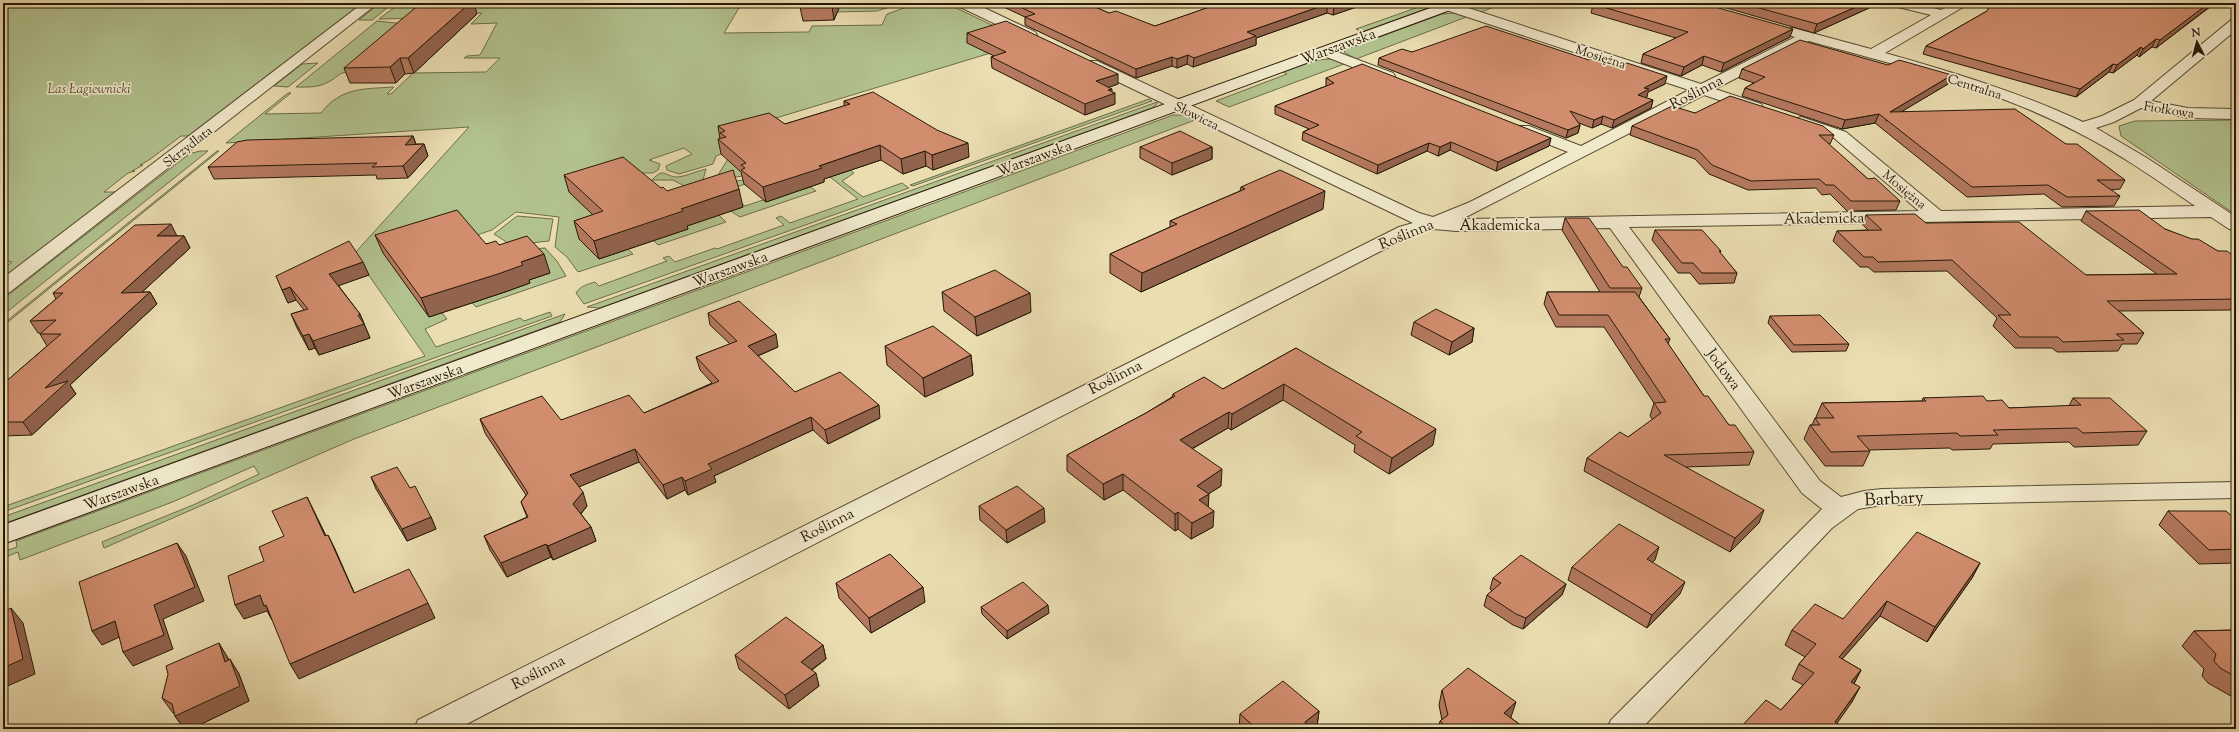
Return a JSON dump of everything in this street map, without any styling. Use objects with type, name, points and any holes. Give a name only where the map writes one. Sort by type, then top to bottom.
[{"type":"street","name":"Skrzydlata","points":[[3,288],[371,3]]},
{"type":"street","points":[[963,3],[1042,41]]},
{"type":"street","points":[[1899,3],[1942,14]]},
{"type":"street","points":[[1871,55],[1962,3]]},
{"type":"street","name":"Warszawska","points":[[3,535],[1452,4]]},
{"type":"street","name":"Mosiężna","points":[[1452,4],[1767,111]]},
{"type":"street","points":[[2139,103],[2236,23]]},
{"type":"street","name":"Centralna","points":[[1778,28],[2000,94],[2083,127],[2236,225]]},
{"type":"street","name":"Roślinna","points":[[429,729],[1210,329],[1406,231],[1448,219],[1476,206],[1701,89],[1807,36]]},
{"type":"street","points":[[1324,51],[1404,82]]},
{"type":"street","name":"Słowicza","points":[[1077,57],[1413,217],[1432,223]]},
{"type":"street","name":"Fiołkowa","points":[[2083,127],[2108,119],[2139,103],[2188,113],[2236,114]]},
{"type":"street","name":"Mosiężna","points":[[1789,118],[1840,135],[1936,216]]},
{"type":"street","points":[[1508,123],[1582,152]]},
{"type":"street","name":"Akademicka","points":[[1432,223],[1456,225],[1616,223],[2215,211]]},
{"type":"street","name":"Jodowa","points":[[1616,223],[1811,487],[1838,508]]},
{"type":"street","name":"Barbary","points":[[1622,729],[1838,508],[1851,501],[1882,497],[2236,490]]},
{"type":"green space","name":"Las Łagiewnicki","points":[[3,3],[362,3],[188,136],[181,136],[140,165],[143,165],[132,171],[135,171],[128,173],[104,192],[115,192],[3,278],[3,269],[12,262],[7,261],[3,265]]},
{"type":"green space","points":[[380,3],[393,3],[372,20],[359,20]]},
{"type":"green space","points":[[400,3],[742,3],[724,33],[809,32],[812,26],[882,25],[887,14],[918,3],[946,3],[1027,42],[776,118],[854,173],[842,181],[863,197],[902,183],[909,188],[584,304],[576,293],[582,287],[587,285],[595,282],[599,286],[667,261],[663,258],[669,256],[675,262],[715,248],[717,249],[784,225],[776,218],[781,216],[790,223],[858,199],[830,177],[721,154],[716,156],[713,164],[679,174],[667,170],[666,166],[692,154],[684,148],[649,160],[660,164],[658,170],[653,173],[634,173],[569,192],[587,209],[593,207],[611,224],[579,239],[584,244],[628,249],[633,254],[578,272],[567,257],[555,247],[559,217],[516,212],[492,230],[471,237],[442,313],[447,319],[425,329],[436,347],[520,318],[524,321],[550,312],[552,316],[3,512],[3,507],[425,356],[354,254],[469,127],[226,143],[288,93],[291,93],[265,114],[321,113],[337,98],[354,91],[394,87],[387,94],[391,94],[413,73],[486,72],[500,58],[464,58],[467,56],[480,55],[497,23],[471,24],[482,13],[425,14],[420,18],[379,19]]},
{"type":"green space","points":[[841,3],[903,3],[877,11],[837,12]]},
{"type":"green space","points":[[1430,3],[1442,3],[1362,32],[1356,29]]},
{"type":"green space","points":[[1470,3],[1504,3],[1479,13],[1467,7]]},
{"type":"green space","points":[[1453,13],[1469,16],[1356,59],[1344,52],[1347,49],[1442,14]]},
{"type":"green space","points":[[377,21],[404,24],[348,72],[342,73],[324,84],[312,87],[296,87]]},
{"type":"green space","points":[[1332,59],[1344,64],[1229,107],[1216,101],[1287,74],[1283,72],[1316,60]]},
{"type":"green space","points":[[318,63],[288,87],[274,86],[302,64]]},
{"type":"green space","points":[[1149,99],[1152,101],[913,186],[910,185]]},
{"type":"green space","points":[[1157,102],[1157,104],[1152,108],[600,308],[587,307]]},
{"type":"green space","points":[[1173,115],[1184,115],[1195,120],[354,439],[104,548],[102,542],[193,505],[259,474],[254,466],[175,501],[20,560],[18,552],[3,558],[3,552],[17,547],[16,541]]},
{"type":"green space","points":[[2236,120],[2236,215],[2121,136],[2119,126],[2135,121]]},
{"type":"green space","points":[[200,151],[208,151],[3,315],[3,299],[189,154]]},
{"type":"green space","points":[[217,151],[219,151],[3,326],[3,324]]},
{"type":"green space","points":[[728,159],[748,175],[725,179],[718,175]]},
{"type":"green space","points":[[706,169],[703,180],[694,191],[673,180],[652,180],[662,173],[673,177],[678,177]]},
{"type":"green space","points":[[744,180],[748,183],[725,191],[745,206],[763,200],[766,202],[800,187],[804,189],[811,187],[816,191],[740,217],[721,205],[716,184]]},
{"type":"green space","points":[[707,204],[726,222],[658,245],[651,238],[685,227]]},
{"type":"green space","points":[[517,216],[553,219],[549,241],[511,245],[494,234]]},
{"type":"green space","points":[[545,248],[557,261],[566,276],[476,307],[472,303],[529,283],[510,251]]},
{"type":"green space","points":[[565,314],[560,322],[3,524],[3,517]]},
{"type":"building","points":[[421,3],[470,3],[408,58],[400,58],[390,67],[344,68]]},
{"type":"building","points":[[803,3],[833,3],[832,7],[800,7]]},
{"type":"building","points":[[1012,3],[1086,3],[1109,13],[1116,11],[1155,26],[1218,4],[1217,3],[1345,3],[1334,7],[1327,4],[1247,32],[1256,36],[1194,58],[1188,55],[1177,59],[1172,57],[1136,69],[1025,17],[1035,14]]},
{"type":"building","points":[[1701,3],[1793,29],[1724,63],[1704,56],[1684,67],[1643,54],[1688,32],[1593,4]]},
{"type":"building","points":[[1741,3],[1865,3],[1817,24]]},
{"type":"building","points":[[1991,3],[2209,3],[2160,40],[2156,39],[2143,49],[2141,47],[2117,65],[2113,64],[2080,89],[1926,46],[1987,11]]},
{"type":"building","points":[[1006,21],[1118,74],[1096,81],[1112,89],[1108,90],[1115,93],[1085,104],[991,57],[1006,52],[967,33]]},
{"type":"building","points":[[1486,26],[1589,60],[1595,56],[1624,64],[1627,63],[1667,76],[1644,88],[1649,89],[1638,95],[1653,100],[1614,120],[1603,116],[1594,120],[1570,111],[1580,125],[1568,130],[1379,58],[1402,49],[1412,52]]},
{"type":"building","points":[[1800,40],[1888,65],[1899,60],[1952,75],[1890,112],[2015,109],[2066,144],[2077,144],[2125,180],[2097,180],[2120,196],[2067,197],[2048,185],[1972,187],[1879,114],[1845,120],[1745,88],[1765,77],[1742,69]]},
{"type":"building","points":[[1362,64],[1551,138],[1498,162],[1451,142],[1440,147],[1429,143],[1378,165],[1303,132],[1319,125],[1275,106],[1334,83],[1326,78]]},
{"type":"building","points":[[873,92],[937,130],[968,143],[932,155],[925,151],[901,159],[880,145],[819,166],[822,168],[763,187],[741,170],[745,168],[741,165],[746,163],[718,139],[726,137],[720,133],[725,131],[718,126],[769,113],[785,124],[850,104],[844,101]]},
{"type":"building","points":[[1730,96],[1823,126],[1834,135],[1819,135],[1868,179],[1875,178],[1900,201],[1851,201],[1834,185],[1826,185],[1819,179],[1751,181],[1712,165],[1698,150],[1632,126],[1672,106],[1695,113]]},
{"type":"building","points":[[1180,131],[1212,147],[1172,163],[1140,147]]},
{"type":"building","points":[[413,136],[405,145],[424,144],[403,166],[372,167],[377,163],[208,167],[237,142],[247,140]]},
{"type":"building","points":[[623,157],[661,188],[663,187],[667,191],[733,170],[739,189],[681,209],[683,211],[594,241],[574,221],[603,211],[564,175]]},
{"type":"building","points":[[1280,170],[1325,191],[1142,273],[1110,254],[1177,224],[1170,221],[1245,189],[1241,187]]},
{"type":"building","points":[[457,210],[486,244],[496,241],[499,245],[527,236],[544,254],[521,262],[523,265],[498,274],[421,298],[375,235]]},
{"type":"building","points":[[2139,210],[2165,229],[2192,239],[2198,239],[2218,251],[2227,251],[2236,258],[2236,299],[2107,301],[2144,333],[2116,334],[2124,340],[2063,342],[2058,337],[2020,337],[1998,315],[2011,315],[1952,260],[1878,262],[1873,257],[1864,257],[1837,231],[1882,230],[1866,215],[1915,214],[1926,223],[2019,222],[2086,275],[2177,274],[2086,211]]},
{"type":"building","points":[[1565,218],[1589,218],[1623,267],[1627,267],[1642,288],[1610,288]]},
{"type":"building","points":[[171,224],[157,236],[184,236],[121,293],[150,292],[45,388],[68,381],[23,422],[3,422],[3,384],[61,334],[40,334],[56,320],[30,321],[63,293],[53,293],[135,225]]},
{"type":"building","points":[[1655,230],[1702,230],[1721,251],[1719,251],[1737,273],[1702,273],[1693,263],[1682,263]]},
{"type":"building","points":[[349,241],[363,262],[329,274],[360,314],[358,315],[364,324],[313,341],[309,334],[303,336],[291,314],[308,309],[290,287],[282,290],[276,276]]},
{"type":"building","points":[[995,270],[1030,293],[975,317],[942,292]]},
{"type":"building","points":[[1547,292],[1635,292],[1670,339],[1665,339],[1704,396],[1708,396],[1729,425],[1735,425],[1754,452],[1664,455],[1764,510],[1735,538],[1587,458],[1620,432],[1628,437],[1661,413],[1654,403],[1666,402],[1608,315],[1559,315]]},
{"type":"building","points":[[739,301],[776,334],[748,346],[795,392],[840,372],[879,405],[825,430],[811,417],[708,464],[712,469],[685,481],[682,477],[663,485],[635,449],[570,475],[583,492],[573,504],[591,527],[548,546],[546,544],[501,563],[484,536],[528,517],[521,502],[528,493],[480,419],[542,396],[561,420],[629,395],[644,413],[719,381],[696,357],[737,341],[708,313]]},
{"type":"building","points":[[1436,309],[1474,328],[1452,342],[1414,322]]},
{"type":"building","points":[[1820,315],[1849,344],[1794,345],[1770,316]]},
{"type":"building","points":[[933,326],[971,355],[923,378],[885,346]]},
{"type":"building","points":[[1296,348],[1436,429],[1392,458],[1356,436],[1362,432],[1284,384],[1232,414],[1229,412],[1180,440],[1222,469],[1197,486],[1209,494],[1199,500],[1214,511],[1192,523],[1178,512],[1175,514],[1123,474],[1103,484],[1067,455],[1146,413],[1175,396],[1173,394],[1204,377],[1223,389]]},
{"type":"building","points":[[1983,396],[1987,401],[2002,400],[2009,408],[2081,405],[2073,398],[2110,398],[2147,431],[2083,433],[2077,428],[1993,430],[1998,435],[1960,436],[1957,433],[1857,436],[1870,451],[1831,452],[1810,425],[1820,425],[1815,418],[1834,418],[1822,403],[1926,401],[1923,398]]},
{"type":"building","points":[[397,467],[410,488],[415,486],[431,517],[402,529],[371,477]]},
{"type":"building","points":[[1017,486],[1044,508],[1006,530],[979,506]]},
{"type":"building","points":[[307,497],[325,536],[328,535],[354,593],[409,569],[428,603],[290,664],[266,605],[264,606],[260,595],[235,605],[228,576],[264,561],[259,547],[284,536],[272,511]]},
{"type":"building","points":[[2168,511],[2226,511],[2236,520],[2236,549],[2209,550]]},
{"type":"building","points":[[1619,524],[1659,547],[1647,559],[1685,582],[1652,615],[1572,567]]},
{"type":"building","points":[[1917,532],[1980,563],[1935,627],[1887,601],[1839,657],[1861,670],[1851,682],[1860,687],[1835,722],[1846,729],[1739,729],[1766,700],[1781,710],[1814,673],[1799,664],[1816,644],[1792,630],[1815,604],[1843,619]]},
{"type":"building","points":[[177,543],[195,587],[154,605],[164,635],[123,652],[115,621],[92,631],[79,582]]},
{"type":"building","points":[[890,554],[923,587],[869,618],[836,583]]},
{"type":"building","points":[[1521,555],[1566,584],[1526,618],[1516,614],[1487,595],[1501,583],[1493,578]]},
{"type":"building","points":[[1023,582],[1048,605],[1007,631],[981,607]]},
{"type":"building","points":[[11,608],[23,659],[3,668],[3,612]]},
{"type":"building","points":[[786,617],[823,645],[801,662],[816,673],[785,695],[735,655]]},
{"type":"building","points":[[2236,630],[2236,677],[2220,668],[2214,661],[2216,654],[2194,631]]},
{"type":"building","points":[[219,643],[225,662],[230,659],[240,686],[175,716],[172,704],[162,698],[168,674],[166,666]]},
{"type":"building","points":[[1468,668],[1516,702],[1504,713],[1526,729],[1449,729],[1440,721],[1448,715],[1442,690]]},
{"type":"building","points":[[1283,681],[1319,711],[1305,722],[1308,729],[1257,729],[1240,714]]}]
